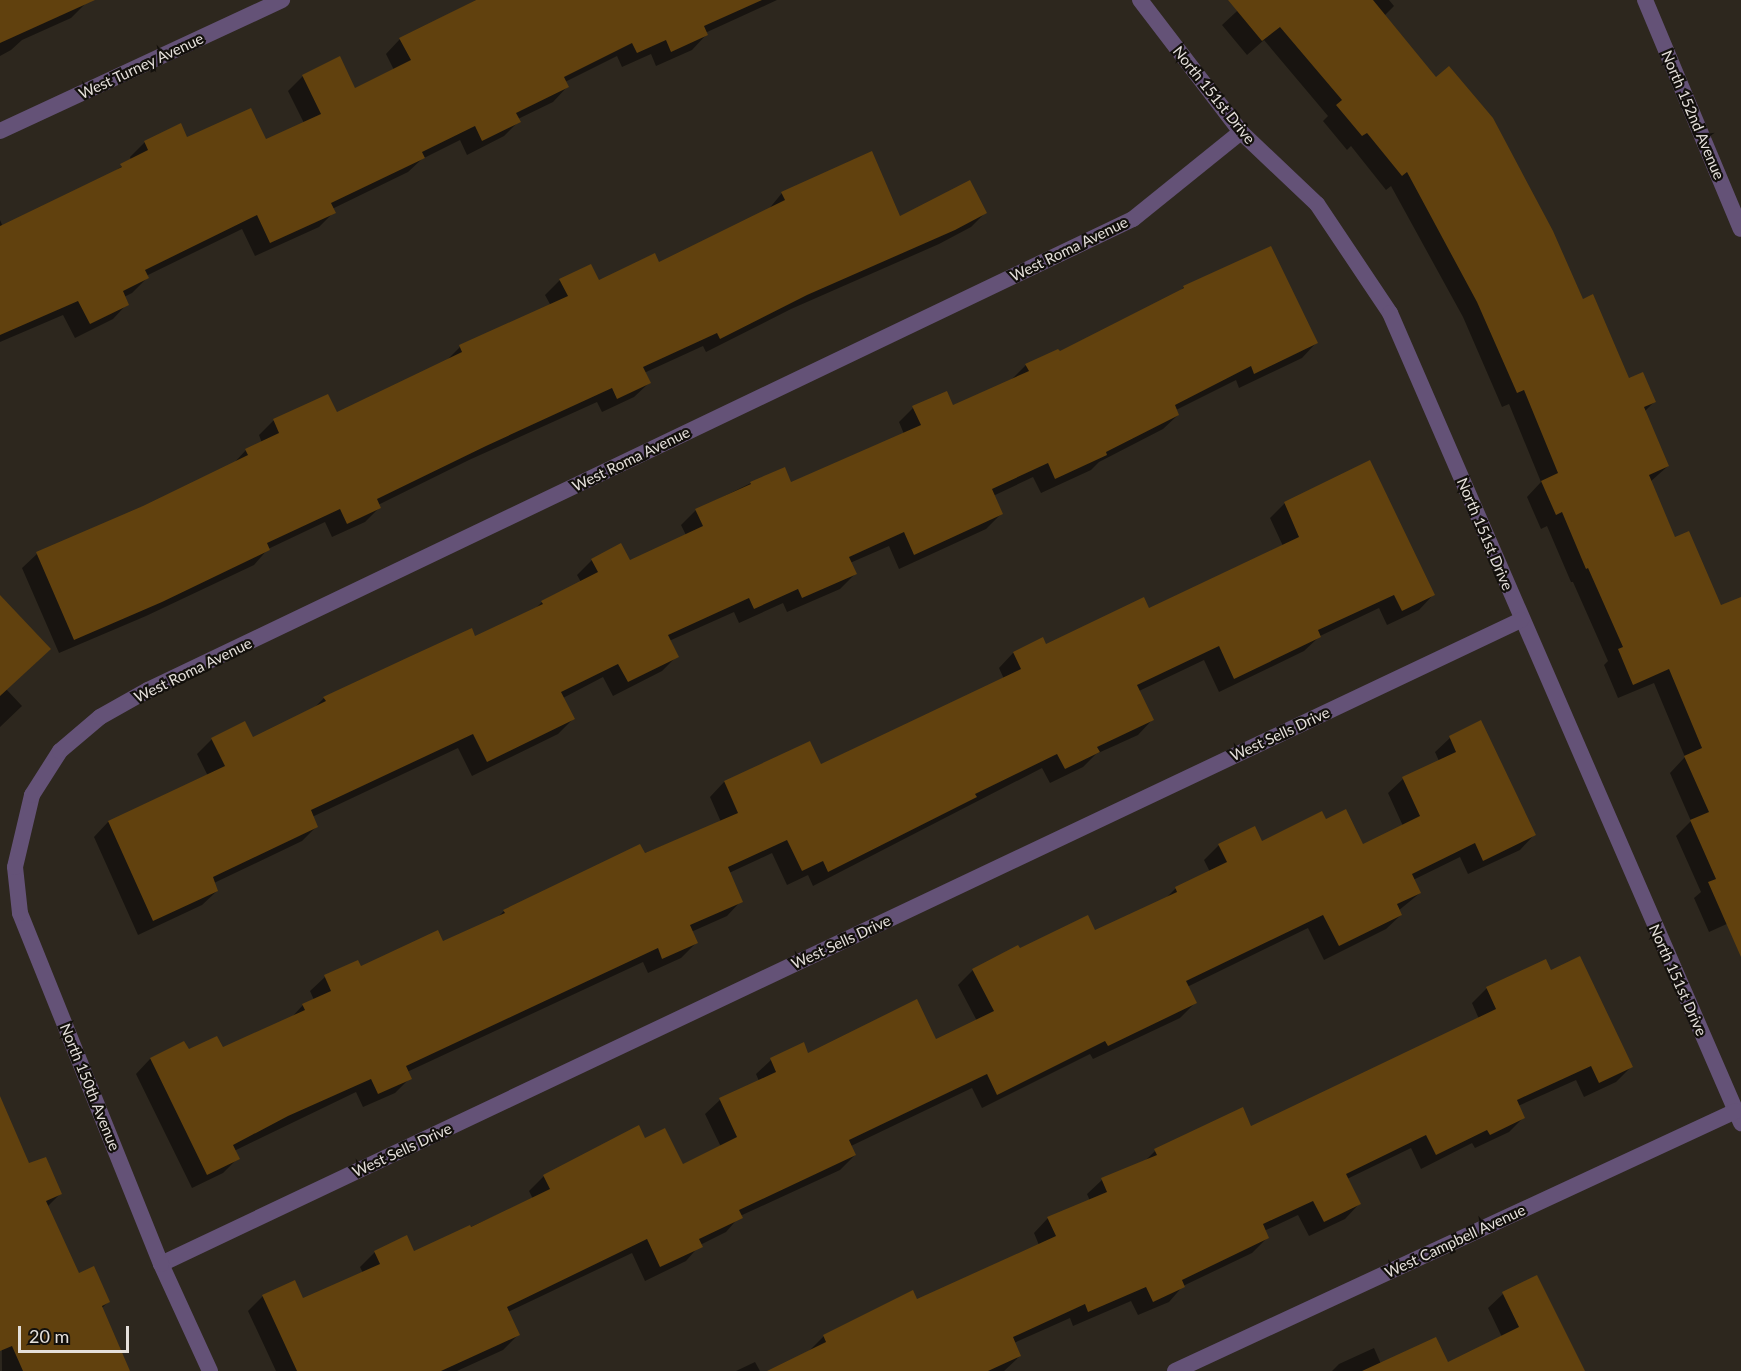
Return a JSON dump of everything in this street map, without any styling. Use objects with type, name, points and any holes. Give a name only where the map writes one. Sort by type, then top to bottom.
[{"type":"street","name":"West Turney Avenue","points":[[0,131],[282,0]]},
{"type":"street","name":"North 151st Drive","points":[[1140,0],[1241,132],[1317,204],[1390,312],[1521,620],[1738,1117]]},
{"type":"street","name":"North 152nd Avenue","points":[[1645,0],[1741,229]]},
{"type":"street","name":"West Roma Avenue","points":[[32,795],[60,751],[100,717],[138,696],[1133,219],[1241,132]]},
{"type":"street","name":"West Sells Drive","points":[[161,1264],[1521,620]]},
{"type":"street","name":"North 150th Avenue","points":[[32,795],[15,867],[20,913],[161,1264],[210,1371]]},
{"type":"street","name":"West Campbell Avenue","points":[[1175,1371],[1738,1117]]},
{"type":"building","points":[[0,0],[95,0],[0,43]]},
{"type":"building","points":[[476,0],[762,0],[704,26],[708,35],[671,52],[666,40],[637,53],[632,43],[564,77],[569,87],[516,113],[521,122],[482,141],[475,126],[422,152],[425,158],[331,203],[336,213],[270,243],[257,215],[145,270],[149,278],[123,291],[129,305],[90,324],[78,301],[0,335],[0,226],[122,167],[120,164],[148,150],[144,141],[181,123],[187,137],[251,108],[266,139],[321,114],[302,75],[340,56],[355,88],[411,60],[399,38]]},
{"type":"building","points":[[1228,0],[1373,0],[1436,77],[1449,66],[1493,118],[1553,231],[1583,299],[1593,294],[1629,378],[1643,372],[1656,402],[1644,407],[1669,466],[1649,475],[1675,537],[1689,531],[1721,605],[1741,597],[1741,957],[1708,882],[1716,879],[1690,820],[1709,812],[1684,756],[1702,748],[1669,669],[1633,685],[1618,649],[1623,647],[1588,568],[1586,569],[1562,512],[1556,515],[1541,481],[1558,473],[1524,390],[1517,393],[1477,302],[1407,172],[1402,176],[1367,133],[1362,136],[1336,105],[1342,100],[1280,27],[1262,41]]},
{"type":"building","points":[[872,151],[900,216],[970,180],[987,213],[955,230],[807,295],[720,339],[717,333],[643,367],[651,383],[617,399],[612,388],[377,499],[381,508],[347,524],[340,509],[267,543],[270,550],[162,602],[74,640],[36,552],[143,506],[248,455],[245,449],[279,433],[273,419],[328,394],[337,412],[462,352],[459,345],[568,296],[559,279],[591,264],[599,280],[655,253],[659,262],[785,200],[781,192]]},
{"type":"building","points":[[1271,246],[1318,343],[1254,374],[1251,366],[1175,405],[1179,415],[1106,452],[1107,455],[1055,479],[1048,463],[992,489],[1003,514],[914,555],[904,532],[849,557],[857,574],[802,598],[798,589],[754,609],[749,598],[668,635],[679,657],[628,682],[618,664],[561,692],[575,719],[487,762],[473,734],[311,810],[318,827],[213,877],[218,891],[153,921],[108,821],[225,766],[211,738],[245,721],[253,737],[326,701],[323,697],[472,628],[475,636],[543,604],[541,601],[598,572],[591,559],[621,543],[630,560],[703,526],[695,509],[751,484],[750,482],[785,467],[791,482],[921,425],[912,406],[947,391],[953,405],[1029,371],[1025,364],[1058,349],[1060,351],[1184,288],[1183,286]]},
{"type":"building","points":[[1370,460],[1435,595],[1402,611],[1394,595],[1318,630],[1321,637],[1234,679],[1219,646],[1137,685],[1154,720],[1097,747],[1100,752],[1065,769],[1057,754],[975,794],[977,797],[828,872],[823,861],[802,871],[787,840],[728,867],[743,902],[690,925],[698,943],[662,959],[658,948],[406,1066],[412,1079],[378,1094],[371,1079],[288,1116],[233,1145],[240,1159],[207,1175],[150,1058],[184,1041],[189,1049],[217,1036],[223,1047],[305,1010],[302,1004],[331,991],[324,975],[358,960],[361,966],[438,930],[443,941],[505,913],[503,910],[640,844],[645,853],[738,813],[724,781],[810,741],[821,764],[1021,669],[1013,652],[1043,637],[1046,644],[1144,597],[1149,608],[1299,537],[1284,502]]},
{"type":"building","points":[[0,595],[51,649],[0,696]]},
{"type":"building","points":[[1481,720],[1536,835],[1483,861],[1475,843],[1412,874],[1421,893],[1397,904],[1402,915],[1339,946],[1323,915],[1186,981],[1197,1003],[1108,1046],[1105,1041],[997,1095],[987,1074],[849,1140],[856,1155],[739,1210],[743,1218],[699,1239],[703,1247],[660,1267],[647,1239],[507,1307],[520,1335],[441,1371],[297,1371],[262,1295],[295,1280],[303,1298],[380,1264],[374,1251],[407,1235],[414,1251],[470,1225],[471,1227],[550,1189],[543,1175],[639,1125],[645,1138],[665,1128],[683,1164],[737,1137],[719,1098],[776,1072],[770,1058],[804,1042],[808,1053],[917,999],[936,1039],[994,1011],[972,969],[1018,945],[1020,948],[1088,915],[1095,930],[1177,892],[1175,887],[1227,862],[1218,844],[1255,826],[1262,841],[1322,811],[1326,819],[1346,809],[1363,844],[1420,816],[1402,777],[1456,752],[1449,736]]},
{"type":"building","points":[[1580,956],[1633,1067],[1599,1083],[1591,1066],[1517,1100],[1525,1118],[1490,1135],[1487,1130],[1436,1155],[1426,1135],[1346,1174],[1361,1204],[1324,1222],[1313,1201],[1263,1224],[1269,1238],[1182,1280],[1185,1287],[1153,1302],[1146,1287],[1088,1312],[1085,1304],[1013,1337],[1021,1356],[988,1371],[767,1371],[826,1342],[823,1335],[913,1290],[917,1299],[1056,1236],[1047,1217],[1107,1192],[1101,1178],[1157,1155],[1154,1149],[1243,1107],[1251,1126],[1496,1009],[1486,987],[1546,959],[1551,970]]},
{"type":"building","points":[[0,1096],[29,1163],[46,1157],[62,1194],[46,1201],[79,1273],[94,1266],[110,1302],[102,1306],[130,1371],[23,1371],[12,1346],[0,1351]]},
{"type":"building","points":[[1537,1275],[1585,1371],[1362,1371],[1436,1337],[1448,1362],[1519,1327],[1502,1292]]}]
